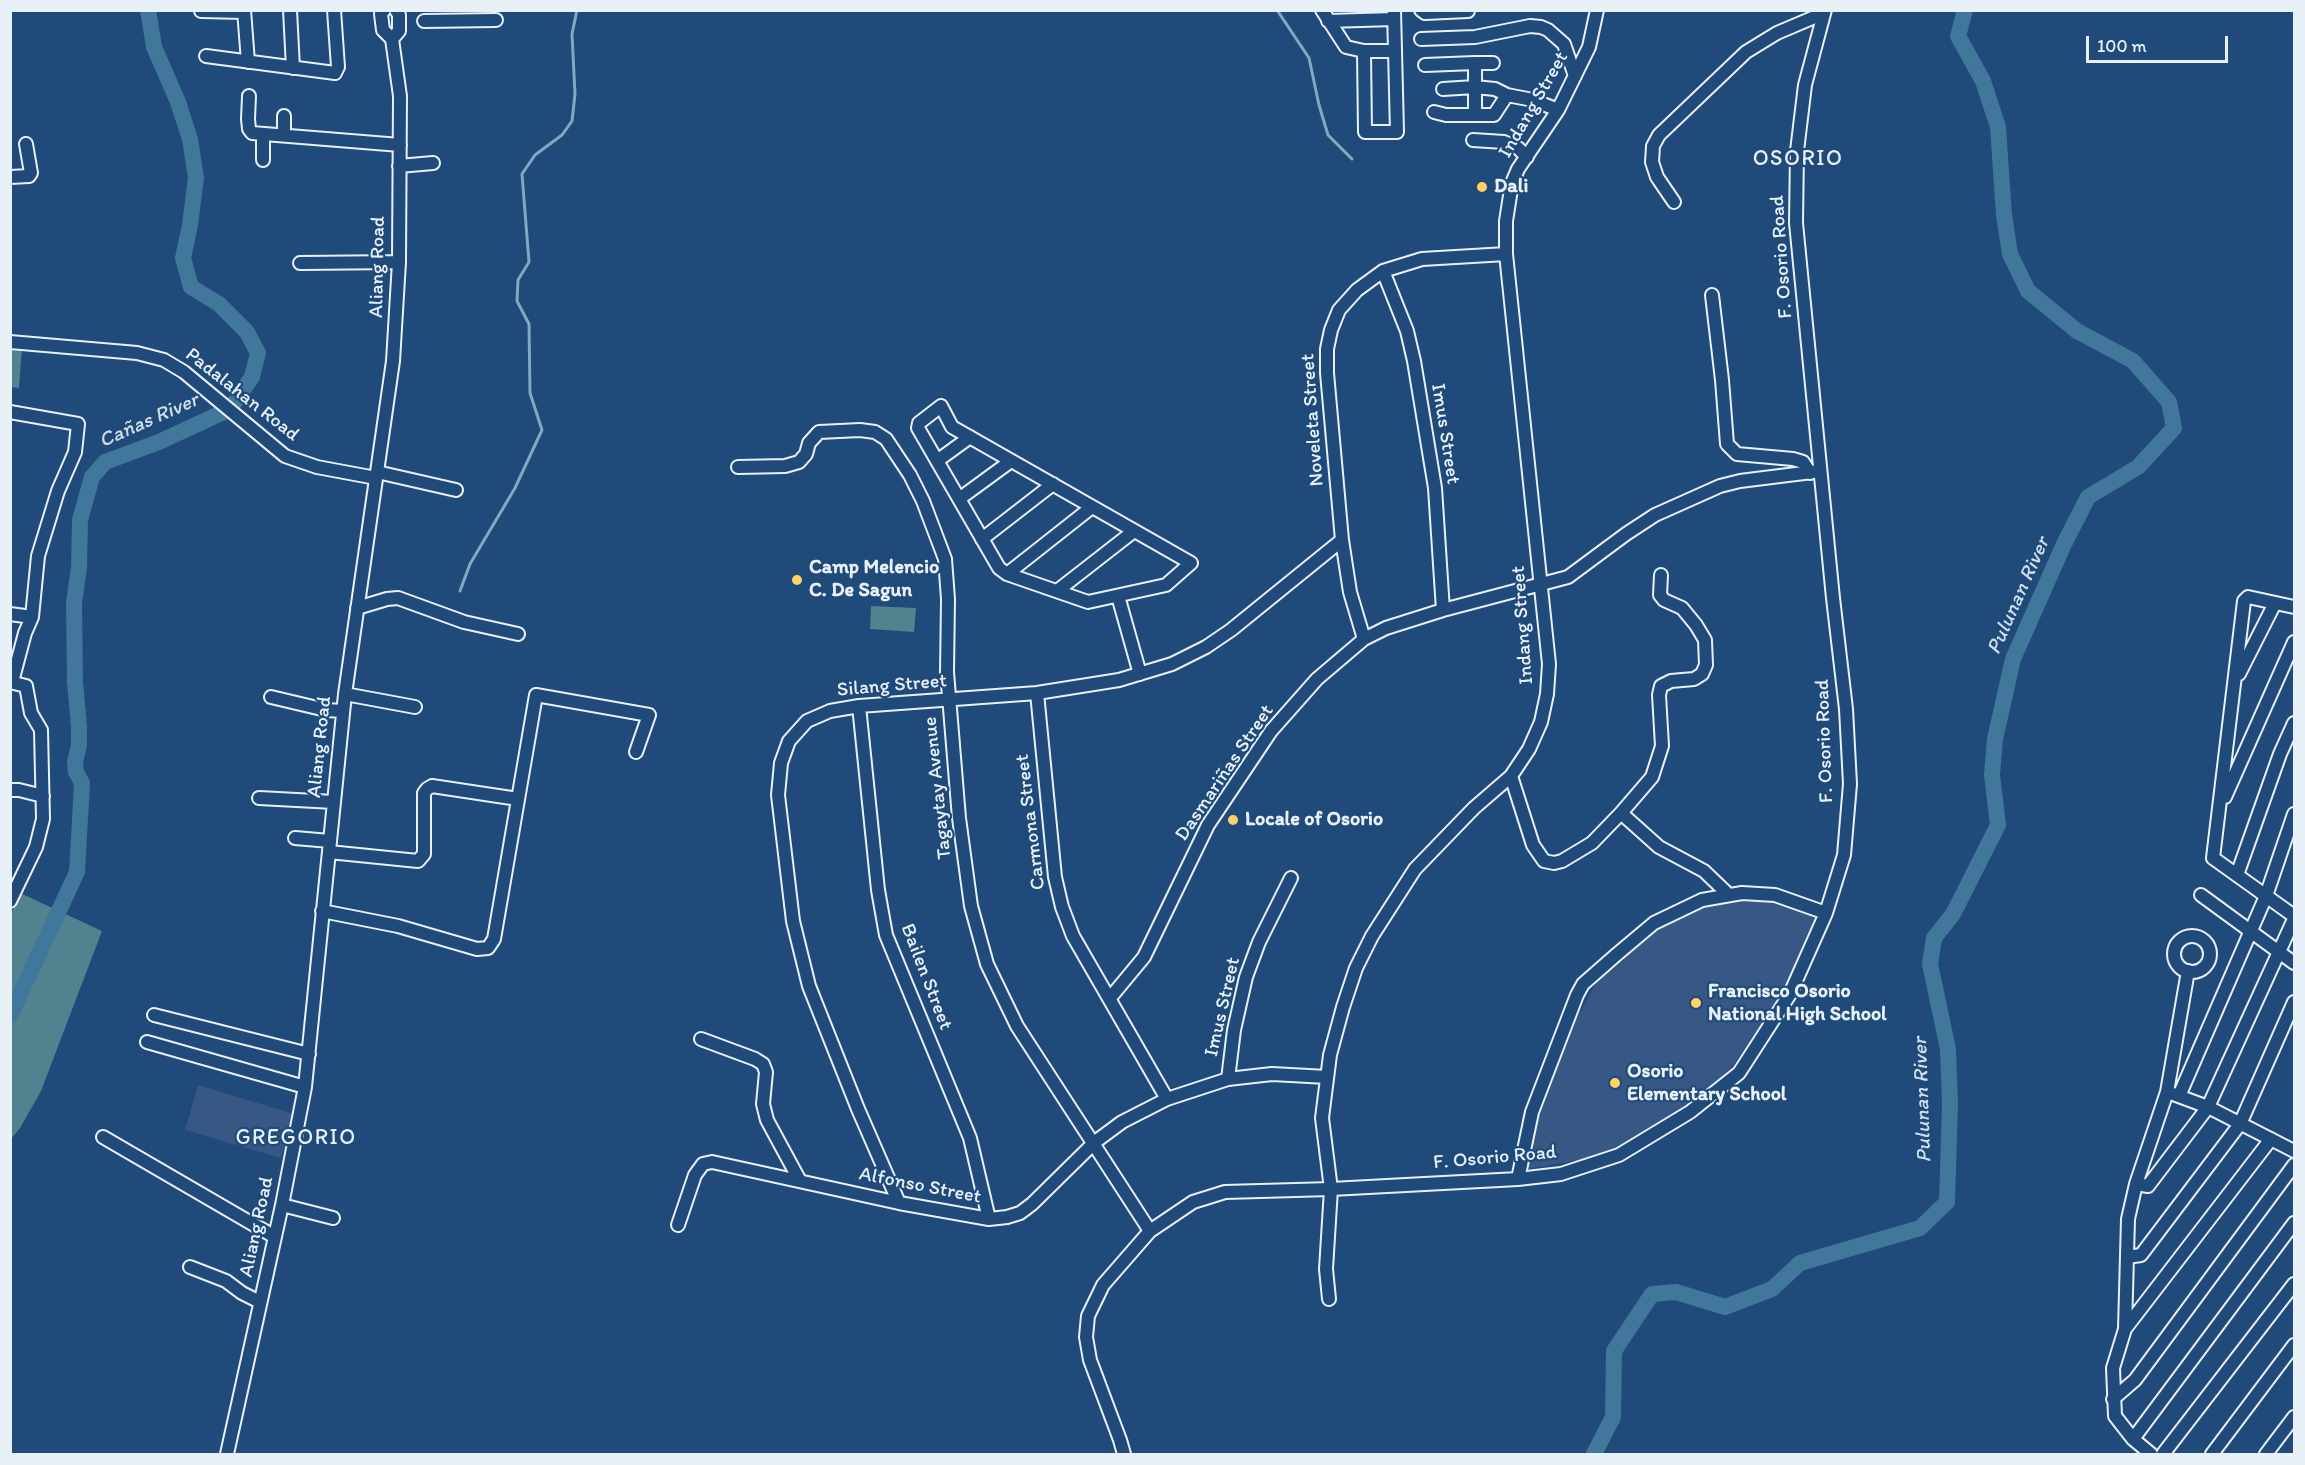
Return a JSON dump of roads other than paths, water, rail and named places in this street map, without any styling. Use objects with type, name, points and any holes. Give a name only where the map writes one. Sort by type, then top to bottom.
[{"type":"street","points":[[290,10],[293,68]]},
{"type":"street","points":[[206,56],[335,73],[337,70],[334,10]]},
{"type":"street","points":[[384,10],[381,14],[383,30],[392,39],[399,31],[399,15],[396,10]]},
{"type":"street","points":[[1421,10],[1425,13],[1468,10]]},
{"type":"street","name":"Indang Street","points":[[1329,1299],[1326,1269],[1331,1189],[1322,1118],[1330,1055],[1356,968],[1372,936],[1415,869],[1474,807],[1511,777],[1529,748],[1541,722],[1547,694],[1549,664],[1506,254],[1509,200],[1518,169],[1558,110],[1589,47],[1597,10]]},
{"type":"street","points":[[201,11],[244,11],[248,62]]},
{"type":"street","points":[[1674,202],[1657,177],[1652,162],[1653,146],[1659,135],[1746,52],[1777,33],[1824,12]]},
{"type":"street","name":"F. Osorio Road","points":[[1124,1455],[1090,1360],[1086,1337],[1088,1316],[1103,1285],[1150,1231],[1193,1202],[1225,1192],[1518,1179],[1561,1174],[1619,1155],[1690,1112],[1739,1073],[1790,994],[1826,914],[1844,855],[1850,784],[1846,709],[1815,472],[1796,223],[1797,151],[1804,96],[1824,12]]},
{"type":"street","points":[[1325,16],[1394,15],[1397,132],[1365,132],[1364,51]]},
{"type":"street","points":[[424,21],[438,16],[496,20]]},
{"type":"street","points":[[1325,16],[1346,47],[1364,51],[1395,51]]},
{"type":"street","points":[[1421,39],[1475,37],[1530,26],[1541,27],[1564,44],[1575,76]]},
{"type":"street","name":"Aliang Road","points":[[227,1455],[282,1205],[305,1086],[345,694],[393,361],[399,262],[400,96],[392,39]]},
{"type":"street","points":[[1475,63],[1475,116]]},
{"type":"street","points":[[1425,65],[1493,63]]},
{"type":"street","points":[[1443,89],[1475,87],[1495,89],[1507,95],[1533,100],[1558,110]]},
{"type":"street","points":[[1434,112],[1446,115],[1494,115],[1507,95]]},
{"type":"street","points":[[249,96],[249,129],[252,133],[400,145]]},
{"type":"street","points":[[284,116],[284,135]]},
{"type":"street","points":[[263,134],[263,160]]},
{"type":"street","points":[[1473,140],[1504,142],[1518,148],[1527,157]]},
{"type":"street","points":[[10,177],[29,176],[32,173],[26,144]]},
{"type":"street","points":[[399,166],[433,163]]},
{"type":"street","name":"Noveleta Street","points":[[1364,639],[1350,592],[1342,540],[1327,373],[1327,349],[1331,330],[1339,310],[1357,290],[1383,271],[1422,259],[1506,254]]},
{"type":"street","points":[[300,263],[399,262]]},
{"type":"street","name":"Imus Street","points":[[1383,271],[1407,331],[1414,361],[1435,488],[1443,610]]},
{"type":"street","points":[[1712,295],[1727,444],[1737,454],[1793,459],[1803,462],[1815,472]]},
{"type":"street","name":"Padalahan Road","points":[[10,342],[146,355],[168,361],[280,454],[317,467],[377,475],[456,490]]},
{"type":"street","points":[[941,406],[952,427],[1191,563],[1166,585],[1088,602],[1007,574],[999,568],[937,461],[918,428],[919,423],[941,406]]},
{"type":"street","points":[[10,412],[78,424],[75,452],[58,490],[38,556],[32,617],[11,682],[28,688],[31,713],[41,730],[43,819],[36,847],[10,901]]},
{"type":"street","name":"Tagaytay Avenue","points":[[738,467],[785,466],[799,462],[806,454],[809,443],[819,432],[860,430],[875,432],[886,439],[910,475],[923,501],[945,559],[948,599],[946,637],[949,700],[959,818],[976,927],[987,964],[1017,1026],[1095,1142],[1150,1231]]},
{"type":"street","points":[[937,461],[970,437]]},
{"type":"street","points":[[960,499],[1011,461]]},
{"type":"street","name":"Dasmariñas Street","points":[[1110,998],[1144,957],[1208,825],[1271,731],[1317,679],[1364,639],[1386,628],[1443,610],[1571,576],[1655,515],[1720,486],[1740,481],[1815,472]]},
{"type":"street","points":[[982,539],[1053,484]]},
{"type":"street","points":[[1007,574],[1092,507]]},
{"type":"street","points":[[1058,591],[1134,531]]},
{"type":"street","name":"Silang Street","points":[[899,1203],[858,1109],[809,986],[793,921],[778,795],[781,763],[789,741],[807,721],[830,711],[859,706],[1037,693],[1119,680],[1172,664],[1206,647],[1231,630],[1342,540]]},
{"type":"street","points":[[1511,777],[1533,845],[1544,861],[1554,863],[1562,861],[1592,843],[1622,813],[1652,777],[1662,746],[1659,695],[1661,686],[1671,681],[1694,679],[1702,674],[1706,665],[1705,640],[1682,608],[1664,600],[1660,595],[1661,575]]},
{"type":"street","points":[[1118,596],[1140,674]]},
{"type":"street","points":[[2136,1184],[2148,1186],[2208,1107],[2295,918],[2213,858],[2244,601],[2248,597],[2295,608]]},
{"type":"street","points":[[357,608],[398,598],[464,622],[518,634]]},
{"type":"street","points":[[2234,682],[2275,603]]},
{"type":"street","points":[[10,614],[32,617]]},
{"type":"street","points":[[2219,812],[2295,642]]},
{"type":"street","name":"Carmona Street","points":[[1037,693],[1055,877],[1062,908],[1073,936],[1167,1099]]},
{"type":"street","points":[[345,694],[415,707]]},
{"type":"street","points":[[322,911],[398,926],[477,949],[488,948],[494,939],[536,695],[649,715],[636,752]]},
{"type":"street","points":[[271,697],[326,710],[343,711]]},
{"type":"street","name":"Bailen Street","points":[[859,706],[878,890],[886,935],[970,1138],[989,1219]]},
{"type":"street","points":[[2237,875],[2280,754],[2295,723]]},
{"type":"street","points":[[295,837],[329,847],[418,861],[424,854],[424,794],[427,789],[432,786],[518,799]]},
{"type":"street","points":[[10,790],[43,796]]},
{"type":"street","points":[[259,798],[334,802]]},
{"type":"street","points":[[1622,813],[1659,847],[1704,871],[1729,895]]},
{"type":"street","points":[[2151,1455],[2133,1439],[2115,1416],[2113,1399],[2113,1368],[2125,1329],[2128,1219],[2136,1184],[2173,1094],[2250,933],[2266,896],[2295,814]]},
{"type":"street","name":"Imus Street","points":[[1228,1079],[1234,1030],[1246,977],[1259,942],[1291,878]]},
{"type":"street","points":[[1518,1179],[1532,1112],[1576,995],[1583,984],[1654,923],[1702,900],[1742,893],[1775,896],[1826,914]]},
{"type":"street","points":[[2201,895],[2250,933],[2295,963]]},
{"type":"street","points":[[2173,1094],[2188,971]]},
{"type":"street","points":[[2127,1257],[2141,1255],[2240,1124],[2295,1002]]},
{"type":"street","points":[[154,1015],[309,1054]]},
{"type":"street","points":[[700,1039],[763,1064],[766,1072],[763,1104],[767,1120],[800,1181]]},
{"type":"street","points":[[147,1042],[305,1086]]},
{"type":"street","name":"Alfonso Street","points":[[678,1225],[695,1175],[703,1164],[712,1162],[899,1203],[989,1219],[1007,1217],[1020,1213],[1032,1204],[1095,1142],[1122,1122],[1167,1099],[1228,1079],[1272,1074],[1327,1077]]},
{"type":"street","points":[[2173,1094],[2208,1107],[2295,1151]]},
{"type":"street","points":[[103,1137],[275,1237]]},
{"type":"street","points":[[2125,1329],[2271,1139]]},
{"type":"street","points":[[2113,1399],[2135,1380],[2295,1165]]},
{"type":"street","points":[[282,1205],[333,1218]]},
{"type":"street","points":[[2133,1439],[2295,1223]]},
{"type":"street","points":[[190,1268],[226,1281],[242,1293],[260,1302]]},
{"type":"street","points":[[2163,1455],[2295,1284]]},
{"type":"street","points":[[2212,1455],[2295,1345]]},
{"type":"street","points":[[2266,1455],[2295,1417]]},
{"type":"waterway","name":"Cañas River","points":[[10,1016],[77,872],[82,783],[76,772],[75,762],[79,745],[79,727],[75,682],[74,603],[79,567],[80,520],[92,477],[105,462],[159,442],[230,409],[252,377],[258,353],[247,332],[219,304],[191,287],[183,258],[196,178],[190,139],[178,102],[154,47],[148,10]]},
{"type":"waterway","points":[[460,591],[470,564],[515,488],[542,430],[530,393],[529,324],[517,301],[518,280],[529,262],[522,174],[535,155],[562,135],[572,121],[575,94],[572,34],[577,10]]},
{"type":"waterway","points":[[1277,10],[1309,58],[1328,135],[1352,159]]},
{"type":"waterway","name":"Pulunan River","points":[[1594,1454],[1613,1417],[1614,1351],[1652,1294],[1676,1292],[1725,1307],[1772,1289],[1800,1263],[1920,1228],[1947,1202],[1950,1104],[1948,1049],[1930,964],[1934,938],[1953,914],[1998,825],[1992,775],[1995,739],[2013,659],[2064,544],[2088,497],[2138,467],[2174,428],[2169,402],[2133,361],[2077,331],[2028,291],[2010,254],[2004,215],[1998,127],[1983,81],[1958,36],[1965,10]]},
{"type":"place","name":"Dali","points":[[1482,187]]},
{"type":"place","name":"Camp Melencio C. De Sagun","points":[[797,580]]},
{"type":"place","name":"Locale of Osorio","points":[[1233,820]]},
{"type":"place","name":"Francisco Osorio National High School","points":[[1696,1003]]},
{"type":"place","name":"Osorio Elementary School","points":[[1615,1083]]},
{"type":"district","name":"OSORIO","points":[[1798,159]]},
{"type":"district","name":"GREGORIO","points":[[296,1138]]}]
